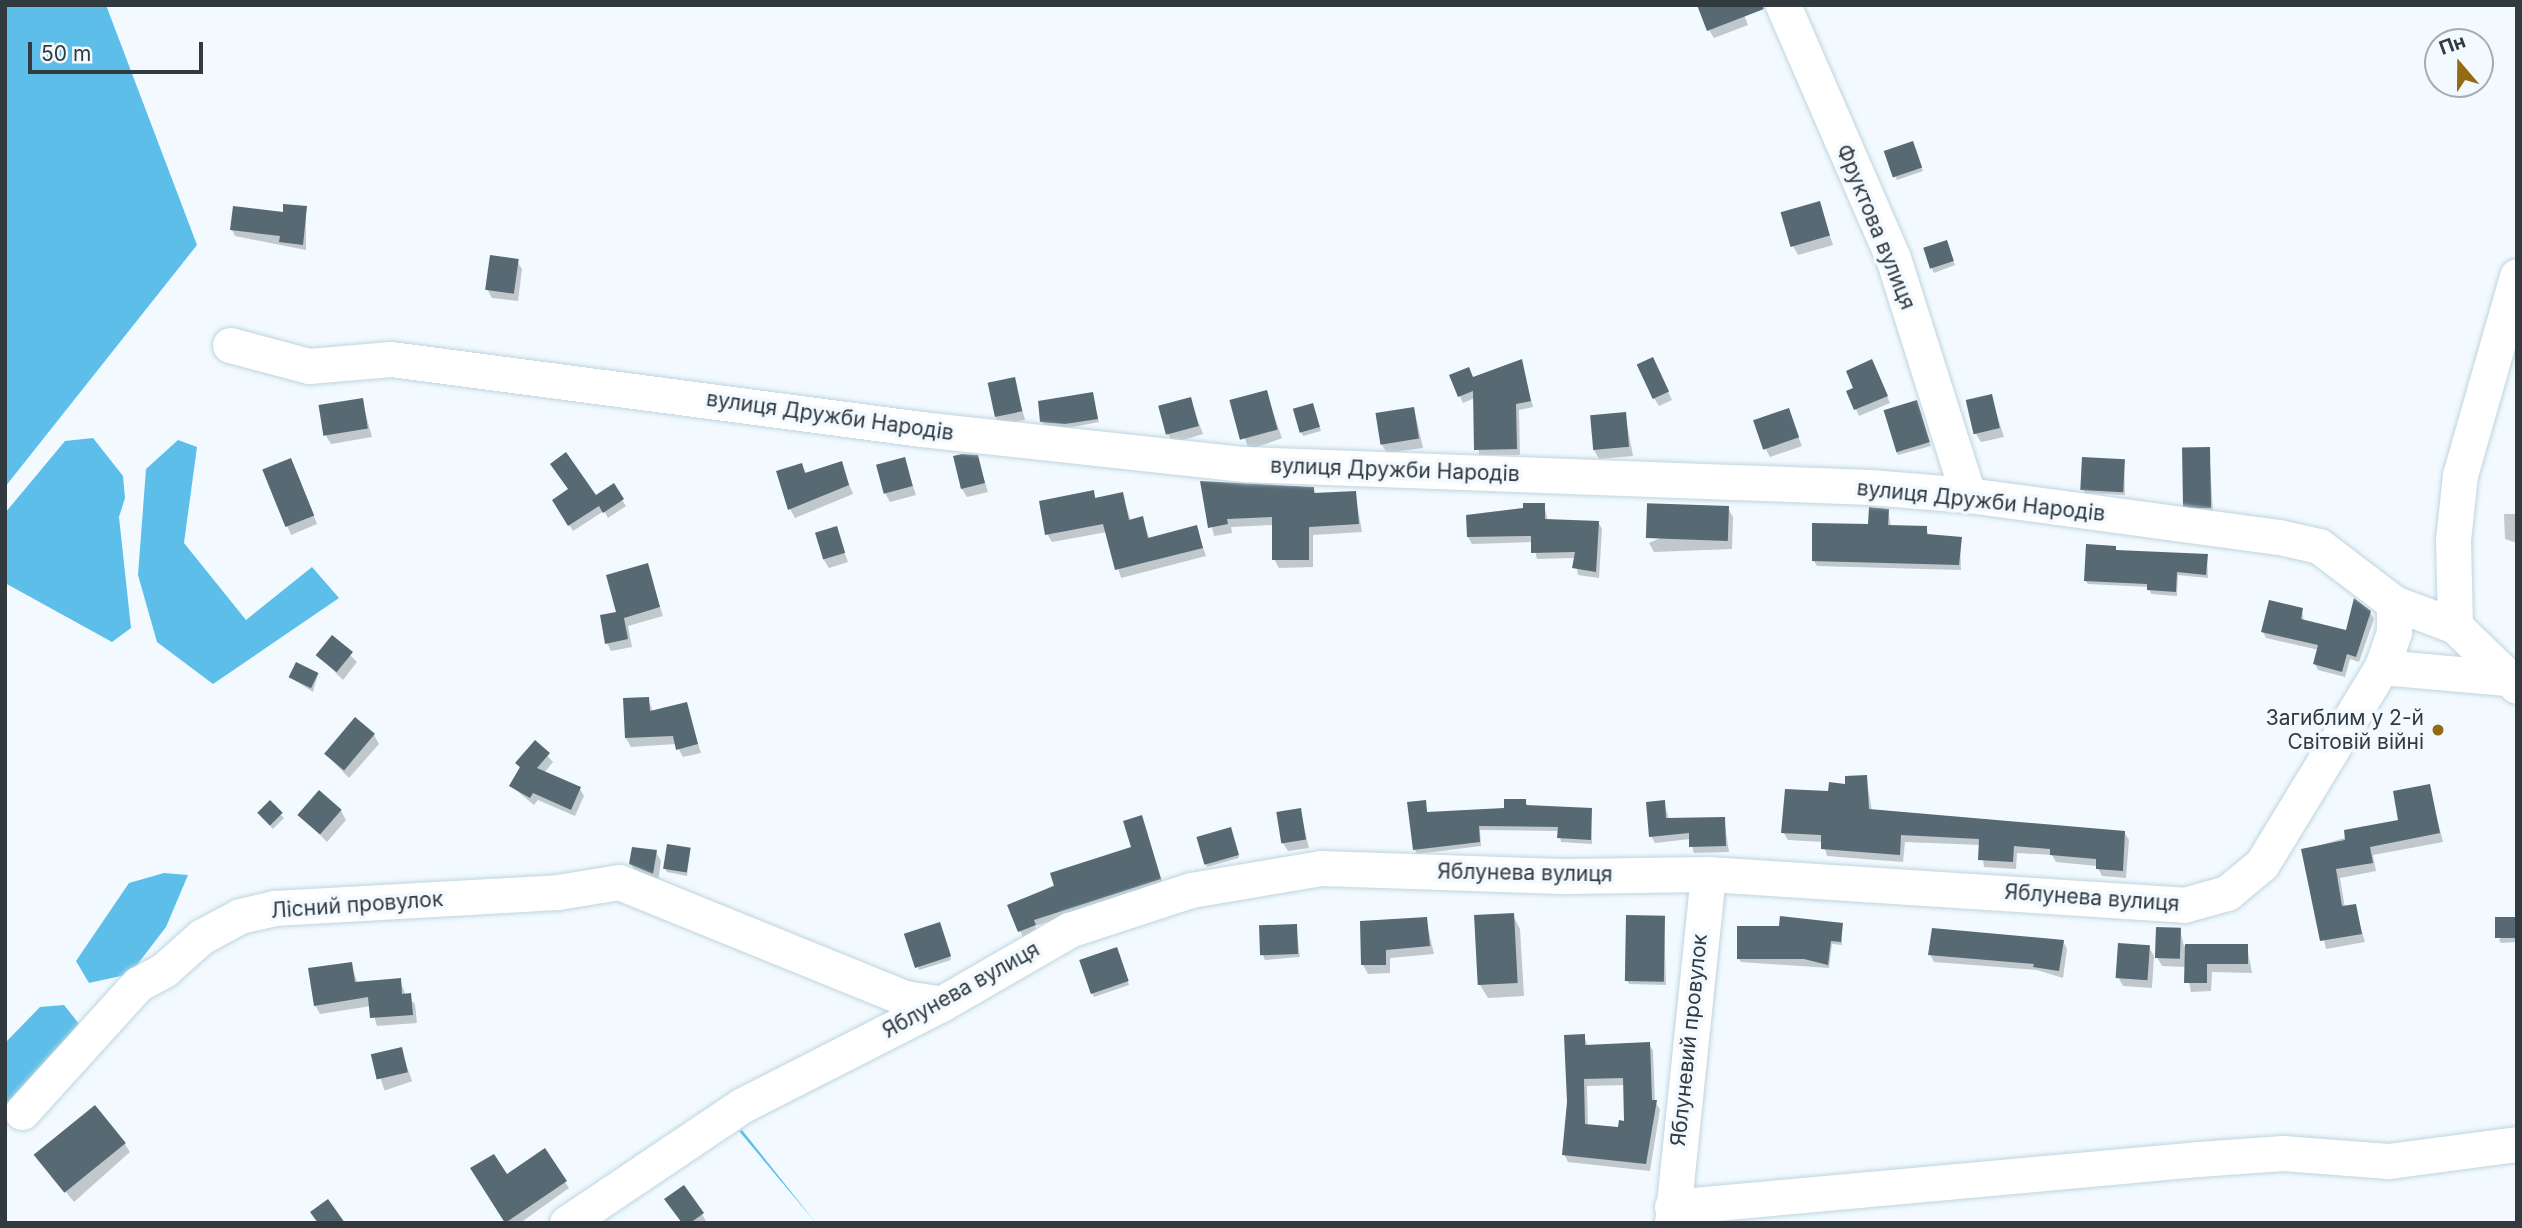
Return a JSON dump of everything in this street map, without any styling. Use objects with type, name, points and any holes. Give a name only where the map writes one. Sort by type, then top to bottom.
[{"type":"street","name":"Фруктова вулиця","points":[[1783,5],[1894,258],[1968,495]]},
{"type":"street","points":[[2455,626],[2453,540],[2460,475],[2517,276]]},
{"type":"street","name":"вулиця Дружби Народів","points":[[230,345],[309,366],[391,359],[921,429],[1245,464],[1968,495],[2319,546],[2394,603],[2455,626],[2511,682]]},
{"type":"street","name":"Яблунева вулиця","points":[[567,1223],[741,1106],[941,1004],[1069,930],[1191,890],[1308,870],[1707,874],[2185,905],[2227,894],[2262,864],[2382,667],[2394,632],[2394,603]]},
{"type":"street","points":[[2382,667],[2511,682]]},
{"type":"street","name":"Яблуневий провулок","points":[[1672,1215],[1707,874]]},
{"type":"street","name":"Лісний провулок","points":[[22,1112],[138,984],[164,970],[201,937],[240,916],[274,908],[558,892],[620,882],[905,998],[941,1004]]},
{"type":"street","points":[[1672,1215],[2198,1159],[2283,1153],[2388,1161],[2517,1144]]},
{"type":"shaded area","points":[[5,5],[106,5],[197,245],[5,487]]},
{"type":"shaded area","points":[[93,438],[123,476],[125,498],[119,517],[131,628],[112,642],[5,583],[5,513],[65,441]]},
{"type":"shaded area","points":[[178,440],[197,447],[184,543],[246,620],[312,567],[339,598],[213,684],[157,642],[138,575],[146,469]]},
{"type":"shaded area","points":[[164,873],[188,875],[166,927],[130,974],[89,983],[76,961],[129,883]]},
{"type":"shaded area","points":[[64,1005],[80,1025],[5,1110],[5,1043],[40,1007]]},
{"type":"shaded area","points":[[742,1130],[816,1223],[739,1131]]},
{"type":"building","points":[[1697,5],[1763,5],[1764,9],[1707,31]]},
{"type":"building","points":[[1913,141],[1922,167],[1893,178],[1884,151]]},
{"type":"building","points":[[1820,201],[1830,236],[1791,247],[1781,212]]},
{"type":"building","points":[[283,204],[307,206],[303,245],[279,242],[280,236],[230,230],[233,206],[283,212]]},
{"type":"building","points":[[1947,240],[1954,261],[1930,269],[1923,248]]},
{"type":"building","points":[[490,255],[519,259],[514,294],[485,290]]},
{"type":"building","points":[[1653,357],[1669,391],[1653,399],[1637,365]]},
{"type":"building","points":[[1522,359],[1531,401],[1516,404],[1517,449],[1474,450],[1473,391],[1458,397],[1449,375],[1469,367],[1473,377]]},
{"type":"building","points":[[1872,359],[1888,396],[1854,410],[1846,391],[1853,388],[1846,371]]},
{"type":"building","points":[[1015,377],[1022,411],[995,417],[988,383]]},
{"type":"building","points":[[1267,390],[1278,430],[1240,440],[1229,400]]},
{"type":"building","points":[[1093,392],[1098,419],[1065,424],[1040,422],[1038,401]]},
{"type":"building","points":[[1992,394],[2000,428],[1974,434],[1966,400]]},
{"type":"building","points":[[1191,397],[1199,426],[1166,435],[1158,406]]},
{"type":"building","points":[[363,398],[368,429],[323,436],[319,405]]},
{"type":"building","points":[[1917,400],[1930,442],[1896,452],[1884,410]]},
{"type":"building","points":[[1313,403],[1320,427],[1300,433],[1293,409]]},
{"type":"building","points":[[1414,407],[1419,439],[1380,445],[1375,413]]},
{"type":"building","points":[[1789,408],[1799,437],[1763,450],[1753,420]]},
{"type":"building","points":[[1626,412],[1629,447],[1593,450],[1590,415]]},
{"type":"building","points":[[2182,447],[2210,447],[2211,508],[2183,508]]},
{"type":"building","points":[[566,452],[596,495],[614,483],[624,499],[603,513],[599,506],[568,526],[552,500],[568,489],[550,464]]},
{"type":"building","points":[[978,455],[985,483],[961,489],[953,456]]},
{"type":"building","points":[[905,457],[913,486],[884,494],[876,465]]},
{"type":"building","points":[[2082,457],[2125,459],[2123,492],[2080,490]]},
{"type":"building","points":[[291,458],[314,515],[285,527],[262,470]]},
{"type":"building","points":[[842,461],[849,485],[788,510],[776,471],[802,463],[805,473]]},
{"type":"building","points":[[1200,481],[1314,487],[1314,493],[1356,491],[1359,524],[1309,527],[1309,560],[1272,560],[1272,517],[1227,519],[1228,524],[1208,528]]},
{"type":"building","points":[[1094,490],[1095,498],[1123,492],[1129,520],[1143,516],[1148,538],[1197,525],[1203,548],[1115,570],[1103,524],[1045,535],[1039,501]]},
{"type":"building","points":[[1523,503],[1545,503],[1545,519],[1599,521],[1596,572],[1572,568],[1575,552],[1531,553],[1531,536],[1467,537],[1466,515],[1523,508]]},
{"type":"building","points":[[1647,503],[1729,506],[1728,541],[1646,538]]},
{"type":"building","points":[[1869,507],[1889,509],[1888,525],[1927,526],[1927,534],[1962,537],[1959,565],[1812,561],[1812,523],[1868,524]]},
{"type":"building","points":[[837,526],[845,553],[823,560],[815,533]]},
{"type":"building","points":[[2086,544],[2116,546],[2116,550],[2208,554],[2206,575],[2177,572],[2176,592],[2147,590],[2147,584],[2084,581]]},
{"type":"building","points":[[648,563],[660,607],[624,618],[628,639],[605,644],[600,615],[616,612],[606,575]]},
{"type":"building","points":[[2354,598],[2371,611],[2356,657],[2347,654],[2342,672],[2313,664],[2318,645],[2261,632],[2269,600],[2303,608],[2301,619],[2346,630]]},
{"type":"building","points":[[332,635],[353,652],[337,672],[316,655]]},
{"type":"building","points":[[296,662],[318,673],[311,688],[289,677]]},
{"type":"building","points":[[649,697],[650,711],[687,702],[698,744],[676,750],[673,736],[625,738],[623,698]]},
{"type":"building","points":[[355,717],[375,734],[344,770],[324,754]]},
{"type":"building","points":[[535,740],[550,753],[537,768],[581,787],[571,810],[533,793],[530,798],[509,786],[520,767],[515,763]]},
{"type":"building","points":[[1867,775],[1869,809],[2125,831],[2123,871],[2096,869],[2096,859],[2050,855],[2050,849],[2014,846],[2013,862],[1978,860],[1979,839],[1901,835],[1900,855],[1821,849],[1821,835],[1781,833],[1785,789],[1828,791],[1829,782],[1845,784],[1845,776]]},
{"type":"building","points":[[2430,784],[2440,833],[2370,847],[2373,863],[2336,869],[2342,906],[2356,904],[2362,934],[2320,941],[2301,849],[2345,840],[2344,830],[2398,820],[2393,791]]},
{"type":"building","points":[[319,790],[342,810],[320,835],[297,815]]},
{"type":"building","points":[[1504,799],[1526,799],[1526,805],[1592,808],[1591,840],[1557,838],[1558,827],[1479,826],[1480,842],[1413,850],[1407,802],[1426,800],[1427,812],[1504,808]]},
{"type":"building","points":[[270,800],[283,813],[270,825],[257,813]]},
{"type":"building","points":[[1665,800],[1666,818],[1725,817],[1726,846],[1689,847],[1689,833],[1649,837],[1646,802]]},
{"type":"building","points":[[1301,808],[1306,840],[1281,844],[1276,812]]},
{"type":"building","points":[[1142,815],[1161,879],[1034,920],[1036,925],[1018,932],[1007,905],[1054,886],[1050,873],[1131,847],[1123,821]]},
{"type":"building","points":[[1231,827],[1239,855],[1204,865],[1196,837]]},
{"type":"building","points":[[667,844],[691,848],[687,872],[663,869]]},
{"type":"building","points":[[632,847],[657,850],[653,874],[629,864]]},
{"type":"building","points":[[1514,913],[1518,983],[1478,985],[1474,915]]},
{"type":"building","points":[[1626,915],[1665,916],[1664,982],[1625,981]]},
{"type":"building","points":[[1780,916],[1843,923],[1841,942],[1831,941],[1828,965],[1804,959],[1737,959],[1737,926],[1779,926]]},
{"type":"building","points":[[1427,917],[1430,946],[1386,950],[1386,965],[1361,965],[1360,921]]},
{"type":"building","points":[[2495,917],[2517,917],[2517,938],[2495,938]]},
{"type":"building","points":[[940,922],[951,956],[915,968],[904,934]]},
{"type":"building","points":[[1297,924],[1298,954],[1260,955],[1259,925]]},
{"type":"building","points":[[2156,927],[2181,928],[2180,959],[2155,958]]},
{"type":"building","points":[[1932,928],[2064,940],[2059,971],[2033,967],[2034,964],[1928,955]]},
{"type":"building","points":[[2118,943],[2150,945],[2147,980],[2116,978]]},
{"type":"building","points":[[2185,944],[2248,944],[2248,964],[2207,964],[2207,983],[2184,983]]},
{"type":"building","points":[[1117,947],[1129,981],[1091,994],[1079,960]]},
{"type":"building","points":[[352,962],[355,982],[401,978],[402,994],[411,993],[413,1015],[370,1018],[368,997],[314,1006],[308,968]]},
{"type":"building","points":[[1585,1034],[1585,1045],[1650,1042],[1652,1100],[1657,1100],[1646,1164],[1562,1155],[1567,1102],[1564,1035]],"holes":[[[1623,1078],[1624,1121],[1619,1120],[1618,1127],[1585,1124],[1584,1079]]]},
{"type":"building","points":[[402,1047],[408,1072],[377,1080],[371,1054]]},
{"type":"building","points":[[95,1105],[126,1143],[64,1193],[34,1155]]},
{"type":"building","points":[[545,1148],[567,1181],[505,1223],[470,1168],[494,1154],[507,1174]]},
{"type":"building","points":[[684,1185],[704,1213],[690,1223],[682,1223],[664,1199]]},
{"type":"building","points":[[328,1199],[345,1223],[318,1223],[310,1212]]},
{"type":"place","name":"Загиблим у 2-й Світовій війні","points":[[2438,730]]}]
